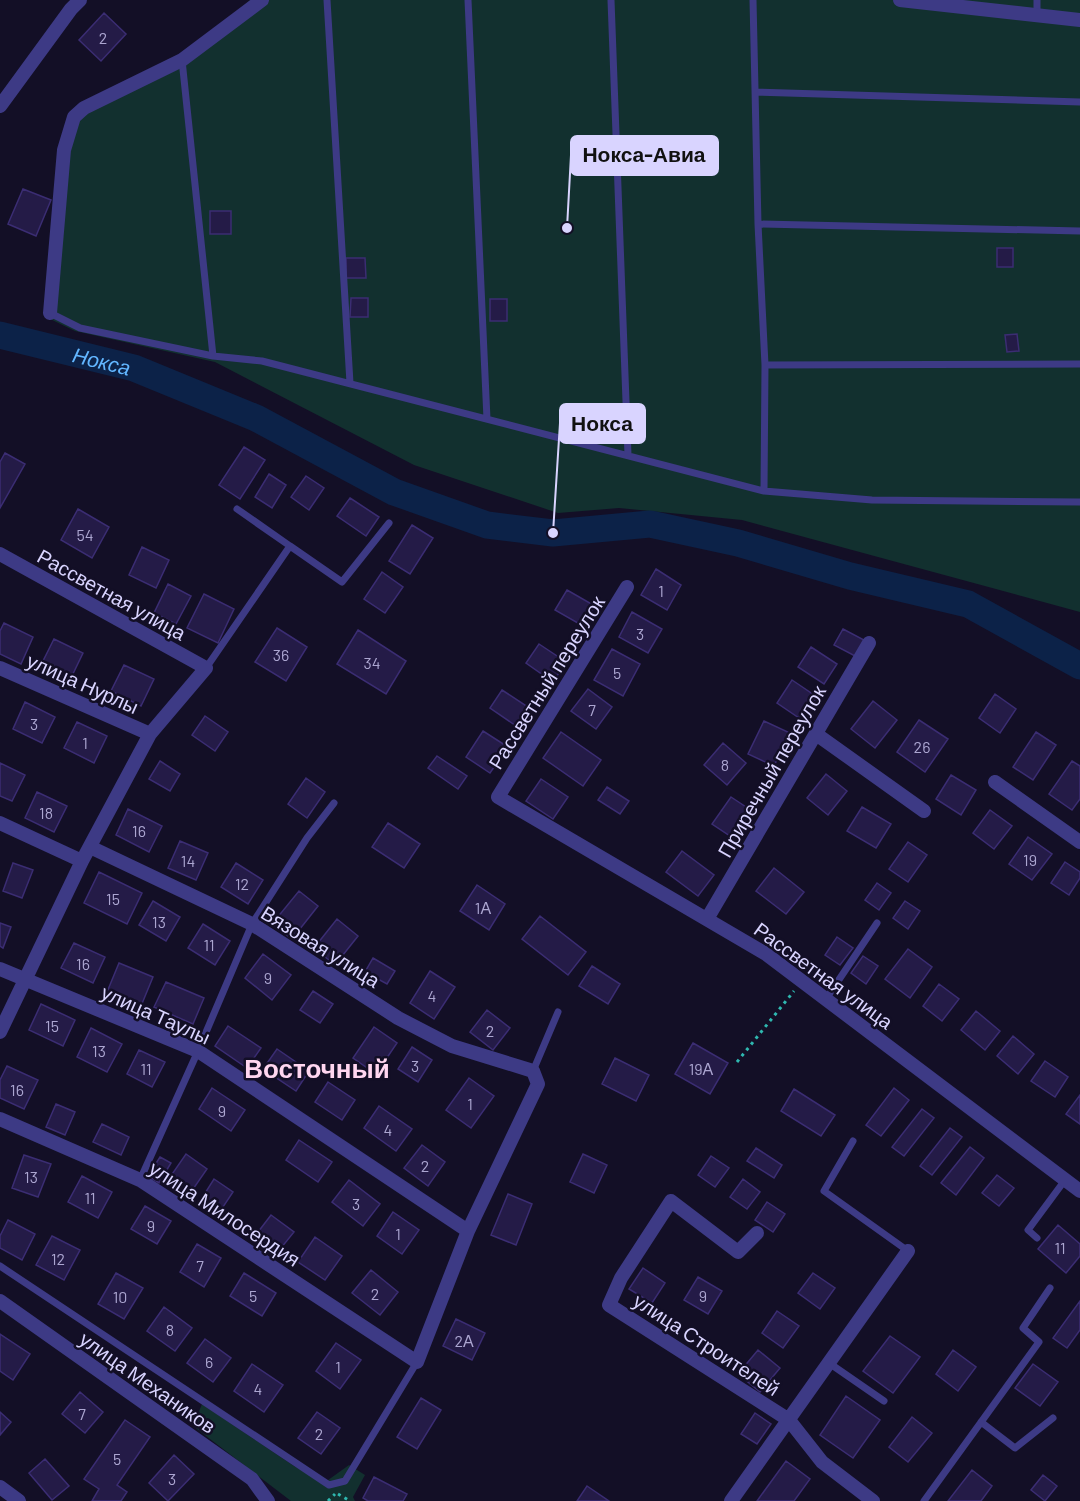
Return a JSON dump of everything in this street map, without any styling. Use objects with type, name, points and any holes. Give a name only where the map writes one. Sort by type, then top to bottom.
[{"type":"street","points":[[0,106],[80,0]]},
{"type":"street","points":[[50,313],[64,150],[74,117],[84,108],[182,60],[262,0]]},
{"type":"street","points":[[900,0],[1080,20]]},
{"type":"street","name":"Рассветная улица","points":[[0,554],[206,668]]},
{"type":"street","name":"Рассветный переулок","points":[[498,797],[627,587]]},
{"type":"street","name":"Приречный переулок","points":[[707,919],[869,642]]},
{"type":"street","name":"улица Нурлы","points":[[0,668],[150,734]]},
{"type":"street","points":[[0,1032],[82,861],[150,734],[206,668]]},
{"type":"street","points":[[816,734],[924,812]]},
{"type":"street","points":[[995,782],[1080,842]]},
{"type":"street","name":"Рассветная улица","points":[[498,797],[766,954],[1080,1191]]},
{"type":"street","points":[[0,823],[82,861]]},
{"type":"street","name":"Вязовая улица","points":[[90,847],[252,924],[398,1018],[452,1046],[533,1071]]},
{"type":"street","name":"улица Таулы","points":[[0,969],[198,1051],[468,1231]]},
{"type":"street","points":[[417,1362],[468,1231],[538,1084],[533,1071]]},
{"type":"street","name":"улица Милосердия","points":[[0,1119],[140,1180],[417,1362]]},
{"type":"street","name":"улица Строителей","points":[[757,1233],[738,1252],[670,1201],[621,1278],[609,1305],[789,1420],[822,1461],[873,1501]]},
{"type":"street","points":[[731,1501],[908,1251]]},
{"type":"street","name":"улица Механиков","points":[[0,1301],[252,1479],[268,1501]]},
{"type":"street","points":[[0,1487],[19,1501]]},
{"type":"lane","points":[[327,0],[350,383]]},
{"type":"lane","points":[[468,0],[487,419]]},
{"type":"lane","points":[[611,0],[628,455]]},
{"type":"lane","points":[[753,0],[758,224],[765,365],[764,491]]},
{"type":"lane","points":[[1037,0],[1037,16]]},
{"type":"lane","points":[[182,60],[213,356]]},
{"type":"lane","points":[[755,92],[1080,102]]},
{"type":"lane","points":[[758,224],[1080,231]]},
{"type":"lane","points":[[50,313],[80,327],[213,356],[262,361],[764,491],[872,500],[1080,502]]},
{"type":"lane","points":[[765,365],[1080,364]]},
{"type":"lane","points":[[237,509],[342,582],[389,523]]},
{"type":"lane","points":[[206,668],[290,546]]},
{"type":"lane","points":[[140,1180],[252,924],[307,838],[334,803]]},
{"type":"lane","points":[[826,999],[877,923]]},
{"type":"lane","points":[[533,1071],[558,1012]]},
{"type":"lane","points":[[853,1141],[824,1191],[908,1251]]},
{"type":"lane","points":[[1037,1238],[1028,1230],[1065,1180]]},
{"type":"lane","points":[[0,1266],[329,1485],[345,1481],[417,1362]]},
{"type":"lane","points":[[924,1501],[1039,1342],[1023,1328],[1050,1288]]},
{"type":"lane","points":[[829,1363],[884,1401]]},
{"type":"lane","points":[[981,1422],[1015,1448],[1053,1418]]},
{"type":"path","points":[[737,1062],[802,981]]},
{"type":"path","points":[[337,1493],[350,1501]]},
{"type":"green space","points":[[250,0],[1080,0],[1080,612],[742,520],[619,508],[558,513],[414,465],[215,362],[75,331],[46,317],[72,114],[175,59],[206,38]]},
{"type":"green space","points":[[202,1404],[294,1466],[324,1483],[349,1465],[365,1475],[353,1497],[355,1501],[291,1501],[193,1426]]},
{"type":"building","points":[[104,13],[126,34],[101,61],[79,40]]},
{"type":"building","points":[[23,189],[51,200],[36,236],[8,224]]},
{"type":"building","points":[[210,211],[231,211],[231,234],[210,234]]},
{"type":"building","points":[[997,248],[1013,248],[1013,267],[997,267]]},
{"type":"building","points":[[346,258],[365,258],[366,278],[346,278]]},
{"type":"building","points":[[351,298],[368,298],[368,317],[350,317]]},
{"type":"building","points":[[490,299],[507,299],[507,321],[490,321]]},
{"type":"building","points":[[1017,334],[1019,351],[1007,352],[1005,335]]},
{"type":"building","points":[[244,447],[265,460],[240,499],[219,485]]},
{"type":"building","points":[[5,453],[25,464],[0,508],[0,462]]},
{"type":"building","points":[[269,474],[286,485],[272,508],[255,497]]},
{"type":"building","points":[[306,476],[324,488],[309,510],[291,497]]},
{"type":"building","points":[[350,498],[379,517],[366,536],[337,516]]},
{"type":"building","points":[[78,509],[109,527],[92,558],[61,540]]},
{"type":"building","points":[[412,525],[433,538],[410,574],[389,561]]},
{"type":"building","points":[[142,547],[169,560],[156,588],[129,575]]},
{"type":"building","points":[[656,569],[681,585],[667,610],[641,595]]},
{"type":"building","points":[[382,572],[403,587],[385,613],[364,599]]},
{"type":"building","points":[[168,584],[191,596],[176,624],[154,613]]},
{"type":"building","points":[[567,590],[595,606],[583,626],[555,610]]},
{"type":"building","points":[[204,594],[234,609],[218,643],[187,628]]},
{"type":"building","points":[[632,612],[662,629],[648,653],[619,637]]},
{"type":"building","points":[[4,623],[33,637],[21,664],[0,654],[0,631]]},
{"type":"building","points":[[277,628],[307,647],[286,681],[255,662]]},
{"type":"building","points":[[843,629],[864,640],[855,656],[834,645]]},
{"type":"building","points":[[358,630],[406,661],[386,694],[337,664]]},
{"type":"building","points":[[54,639],[83,653],[70,680],[41,665]]},
{"type":"building","points":[[539,644],[566,662],[553,682],[526,663]]},
{"type":"building","points":[[811,647],[837,664],[824,684],[798,667]]},
{"type":"building","points":[[612,649],[640,664],[623,696],[594,680]]},
{"type":"building","points":[[124,665],[154,679],[141,706],[111,691]]},
{"type":"building","points":[[792,680],[817,697],[802,720],[777,703]]},
{"type":"building","points":[[588,689],[612,707],[596,729],[571,711]]},
{"type":"building","points":[[502,690],[534,711],[522,730],[490,708]]},
{"type":"building","points":[[995,694],[1016,709],[1000,733],[979,718]]},
{"type":"building","points":[[873,701],[897,720],[875,748],[851,729]]},
{"type":"building","points":[[25,702],[55,717],[42,743],[13,729]]},
{"type":"building","points":[[205,716],[228,732],[215,751],[192,735]]},
{"type":"building","points":[[919,720],[948,739],[925,772],[897,752]]},
{"type":"building","points":[[764,721],[790,733],[774,766],[748,754]]},
{"type":"building","points":[[77,722],[107,736],[94,763],[64,748]]},
{"type":"building","points":[[483,731],[508,747],[490,773],[466,757]]},
{"type":"building","points":[[561,732],[601,760],[583,786],[543,758]]},
{"type":"building","points":[[1036,732],[1056,745],[1033,780],[1013,767]]},
{"type":"building","points":[[723,743],[746,763],[727,785],[704,765]]},
{"type":"building","points":[[437,756],[467,776],[458,789],[428,768]]},
{"type":"building","points":[[160,761],[180,774],[170,791],[149,779]]},
{"type":"building","points":[[1072,761],[1080,766],[1080,799],[1072,810],[1049,794]]},
{"type":"building","points":[[0,763],[25,775],[12,801],[0,796]]},
{"type":"building","points":[[826,774],[847,791],[828,815],[807,798]]},
{"type":"building","points":[[951,775],[976,790],[961,815],[936,799]]},
{"type":"building","points":[[306,778],[325,792],[307,818],[288,804]]},
{"type":"building","points":[[541,779],[568,797],[553,819],[526,801]]},
{"type":"building","points":[[607,787],[629,801],[620,814],[598,800]]},
{"type":"building","points":[[37,792],[67,806],[54,832],[25,818]]},
{"type":"building","points":[[731,797],[752,811],[733,838],[712,824]]},
{"type":"building","points":[[862,807],[891,824],[876,848],[847,831]]},
{"type":"building","points":[[128,809],[162,826],[149,852],[116,835]]},
{"type":"building","points":[[990,810],[1012,826],[994,849],[973,833]]},
{"type":"building","points":[[388,823],[420,844],[404,868],[372,847]]},
{"type":"building","points":[[1028,837],[1052,854],[1032,880],[1009,864]]},
{"type":"building","points":[[180,841],[208,853],[196,880],[168,868]]},
{"type":"building","points":[[908,842],[927,855],[908,882],[889,869]]},
{"type":"building","points":[[682,851],[714,875],[698,896],[666,872]]},
{"type":"building","points":[[1065,862],[1080,872],[1080,878],[1069,895],[1051,883]]},
{"type":"building","points":[[13,863],[33,870],[22,898],[3,891]]},
{"type":"building","points":[[236,863],[263,880],[248,904],[221,887]]},
{"type":"building","points":[[774,868],[804,892],[786,914],[756,891]]},
{"type":"building","points":[[99,872],[142,893],[127,924],[84,903]]},
{"type":"building","points":[[877,883],[891,893],[879,910],[865,900]]},
{"type":"building","points":[[477,885],[505,904],[489,930],[460,911]]},
{"type":"building","points":[[299,891],[318,906],[292,939],[272,924]]},
{"type":"building","points":[[153,901],[180,917],[166,941],[139,925]]},
{"type":"building","points":[[905,901],[920,911],[908,929],[893,918]]},
{"type":"building","points":[[540,916],[586,952],[568,975],[522,939]]},
{"type":"building","points":[[337,919],[358,936],[335,965],[314,948]]},
{"type":"building","points":[[0,923],[11,927],[3,948],[0,946]]},
{"type":"building","points":[[203,924],[230,941],[215,965],[188,948]]},
{"type":"building","points":[[837,937],[853,948],[840,965],[825,955]]},
{"type":"building","points":[[74,943],[105,957],[93,983],[61,968]]},
{"type":"building","points":[[908,949],[932,967],[910,998],[885,979]]},
{"type":"building","points":[[263,954],[291,975],[272,1000],[245,978]]},
{"type":"building","points":[[863,956],[878,966],[866,984],[851,973]]},
{"type":"building","points":[[373,958],[395,971],[387,984],[365,972]]},
{"type":"building","points":[[119,963],[153,977],[141,1006],[107,992]]},
{"type":"building","points":[[592,966],[620,984],[608,1004],[579,986]]},
{"type":"building","points":[[430,971],[455,987],[434,1019],[410,1003]]},
{"type":"building","points":[[166,982],[204,998],[193,1024],[154,1007]]},
{"type":"building","points":[[939,984],[959,999],[942,1021],[923,1006]]},
{"type":"building","points":[[313,991],[333,1004],[320,1023],[300,1010]]},
{"type":"building","points":[[41,1004],[75,1020],[63,1046],[29,1030]]},
{"type":"building","points":[[487,1010],[510,1028],[493,1050],[470,1032]]},
{"type":"building","points":[[976,1011],[1000,1031],[985,1050],[961,1030]]},
{"type":"building","points":[[228,1026],[261,1048],[247,1068],[215,1046]]},
{"type":"building","points":[[374,1027],[397,1043],[376,1074],[353,1058]]},
{"type":"building","points":[[91,1028],[122,1044],[107,1072],[77,1057]]},
{"type":"building","points":[[1013,1036],[1034,1054],[1018,1074],[997,1056]]},
{"type":"building","points":[[693,1043],[728,1063],[710,1094],[675,1074]]},
{"type":"building","points":[[412,1047],[432,1060],[418,1082],[398,1069]]},
{"type":"building","points":[[277,1049],[309,1071],[296,1091],[263,1069]]},
{"type":"building","points":[[139,1050],[165,1062],[152,1087],[127,1074]]},
{"type":"building","points":[[615,1058],[649,1075],[636,1101],[602,1084]]},
{"type":"building","points":[[1045,1061],[1068,1077],[1055,1097],[1031,1081]]},
{"type":"building","points":[[7,1066],[38,1080],[24,1109],[0,1098],[0,1080]]},
{"type":"building","points":[[469,1078],[494,1096],[471,1128],[446,1110]]},
{"type":"building","points":[[328,1082],[355,1100],[342,1120],[315,1102]]},
{"type":"building","points":[[212,1088],[245,1110],[231,1131],[199,1109]]},
{"type":"building","points":[[894,1088],[909,1100],[881,1136],[866,1125]]},
{"type":"building","points":[[794,1089],[835,1115],[821,1136],[781,1111]]},
{"type":"building","points":[[1080,1095],[1080,1124],[1066,1114]]},
{"type":"building","points":[[56,1104],[75,1112],[65,1135],[46,1127]]},
{"type":"building","points":[[379,1106],[412,1129],[396,1151],[364,1128]]},
{"type":"building","points":[[922,1109],[934,1118],[904,1156],[892,1147]]},
{"type":"building","points":[[102,1124],[129,1137],[121,1155],[93,1142]]},
{"type":"building","points":[[950,1128],[962,1137],[932,1175],[920,1166]]},
{"type":"building","points":[[299,1140],[332,1162],[318,1182],[286,1160]]},
{"type":"building","points":[[422,1145],[445,1162],[428,1186],[404,1168]]},
{"type":"building","points":[[970,1147],[984,1158],[956,1195],[941,1183]]},
{"type":"building","points":[[756,1148],[782,1165],[774,1178],[747,1161]]},
{"type":"building","points":[[186,1154],[207,1169],[189,1195],[168,1180]]},
{"type":"building","points":[[583,1154],[607,1165],[594,1193],[570,1182]]},
{"type":"building","points":[[24,1155],[51,1164],[38,1197],[12,1188]]},
{"type":"building","points":[[711,1156],[729,1168],[715,1187],[698,1175]]},
{"type":"building","points":[[160,1157],[171,1163],[159,1183],[148,1176]]},
{"type":"building","points":[[997,1175],[1014,1188],[999,1206],[982,1193]]},
{"type":"building","points":[[82,1176],[112,1192],[98,1218],[68,1202]]},
{"type":"building","points":[[214,1179],[233,1192],[219,1213],[200,1201]]},
{"type":"building","points":[[743,1179],[760,1192],[747,1209],[730,1197]]},
{"type":"building","points":[[349,1180],[380,1204],[363,1226],[332,1202]]},
{"type":"building","points":[[508,1194],[532,1204],[516,1245],[491,1235]]},
{"type":"building","points":[[767,1202],[785,1214],[773,1232],[755,1220]]},
{"type":"building","points":[[145,1206],[171,1221],[157,1244],[131,1229]]},
{"type":"building","points":[[393,1212],[419,1230],[402,1254],[377,1236]]},
{"type":"building","points":[[271,1215],[294,1232],[277,1253],[255,1236]]},
{"type":"building","points":[[8,1220],[35,1234],[22,1260],[0,1248],[0,1236]]},
{"type":"building","points":[[1058,1225],[1080,1244],[1080,1256],[1066,1273],[1038,1249]]},
{"type":"building","points":[[52,1236],[80,1250],[64,1280],[36,1265]]},
{"type":"building","points":[[315,1237],[342,1256],[325,1280],[298,1262]]},
{"type":"building","points":[[197,1244],[221,1258],[204,1287],[180,1272]]},
{"type":"building","points":[[643,1268],[665,1283],[652,1303],[629,1289]]},
{"type":"building","points":[[371,1270],[398,1292],[380,1315],[352,1293]]},
{"type":"building","points":[[116,1273],[143,1288],[124,1319],[98,1304]]},
{"type":"building","points":[[244,1273],[276,1293],[262,1316],[230,1296]]},
{"type":"building","points":[[813,1273],[835,1288],[820,1309],[798,1293]]},
{"type":"building","points":[[698,1277],[722,1291],[708,1314],[684,1300]]},
{"type":"building","points":[[1080,1301],[1080,1330],[1067,1348],[1053,1338]]},
{"type":"building","points":[[164,1307],[192,1328],[175,1351],[147,1331]]},
{"type":"building","points":[[777,1311],[799,1326],[783,1348],[762,1333]]},
{"type":"building","points":[[456,1319],[485,1333],[472,1360],[443,1346]]},
{"type":"building","points":[[0,1334],[30,1354],[13,1380],[0,1371]]},
{"type":"building","points":[[890,1336],[920,1357],[893,1393],[863,1371]]},
{"type":"building","points":[[205,1339],[231,1358],[213,1382],[187,1363]]},
{"type":"building","points":[[336,1343],[361,1360],[340,1389],[316,1371]]},
{"type":"building","points":[[758,1350],[780,1368],[760,1392],[738,1374]]},
{"type":"building","points":[[953,1350],[976,1367],[958,1391],[936,1374]]},
{"type":"building","points":[[252,1364],[283,1385],[264,1412],[234,1391]]},
{"type":"building","points":[[1033,1364],[1058,1382],[1040,1406],[1015,1388]]},
{"type":"building","points":[[80,1392],[103,1412],[85,1433],[62,1414]]},
{"type":"building","points":[[846,1396],[880,1420],[853,1458],[820,1435]]},
{"type":"building","points":[[421,1398],[441,1410],[417,1449],[397,1437]]},
{"type":"building","points":[[0,1412],[11,1422],[0,1435]]},
{"type":"building","points":[[317,1412],[340,1428],[321,1454],[298,1438]]},
{"type":"building","points":[[755,1413],[771,1424],[757,1444],[741,1434]]},
{"type":"building","points":[[912,1417],[932,1433],[908,1462],[889,1447]]},
{"type":"building","points":[[125,1420],[150,1437],[117,1485],[127,1492],[121,1501],[92,1501],[99,1489],[84,1479]]},
{"type":"building","points":[[174,1455],[194,1474],[168,1501],[149,1483]]},
{"type":"building","points":[[45,1459],[69,1486],[52,1500],[29,1473]]},
{"type":"building","points":[[786,1461],[810,1479],[794,1501],[757,1501]]},
{"type":"building","points":[[972,1470],[992,1486],[981,1501],[948,1501]]},
{"type":"building","points":[[1043,1475],[1057,1486],[1045,1501],[1031,1490]]},
{"type":"building","points":[[374,1477],[407,1494],[403,1501],[368,1501],[363,1498]]},
{"type":"building","points":[[587,1486],[609,1501],[577,1501]]},
{"type":"waterway","name":"Нокса","points":[[0,335],[134,368],[256,418],[394,492],[487,525],[553,533],[650,524],[738,543],[850,576],[968,604],[1080,666]]},
{"type":"place","name":"Нокса-Авиа","points":[[567,228]]},
{"type":"place","name":"Нокса","points":[[553,533]]},
{"type":"district","name":"Восточный","points":[[317,1067]]}]
